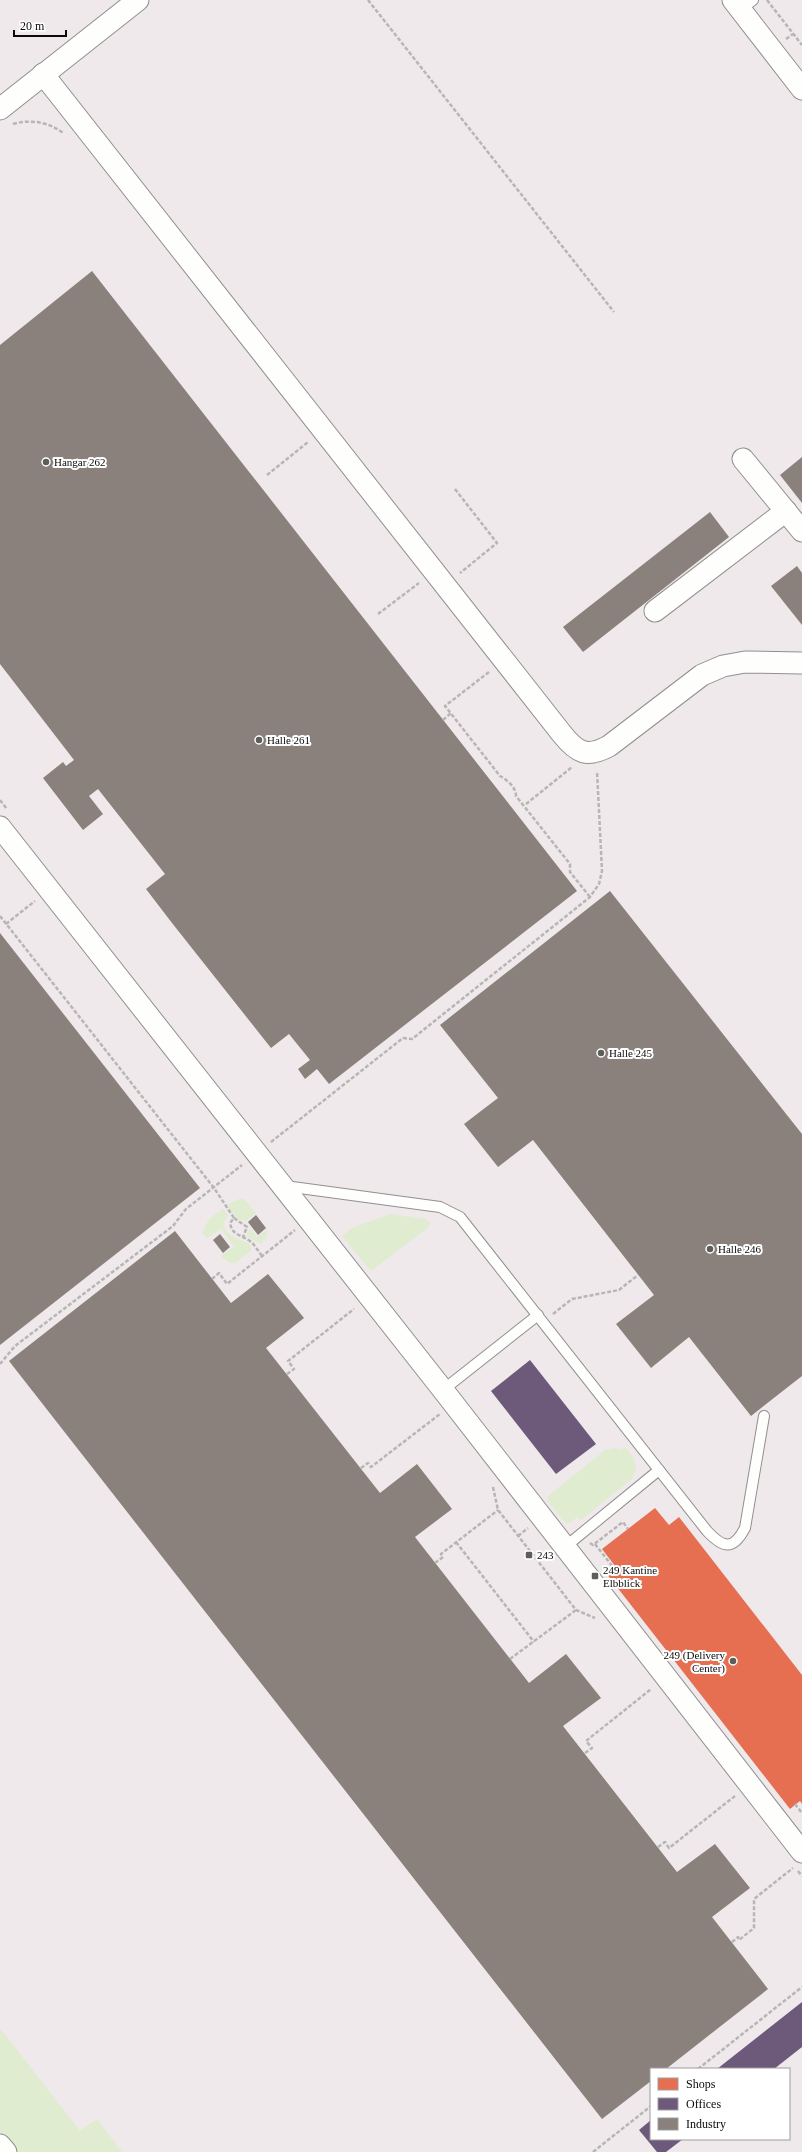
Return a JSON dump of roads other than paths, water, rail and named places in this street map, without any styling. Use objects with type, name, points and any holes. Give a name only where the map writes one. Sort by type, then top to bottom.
[{"type":"street","points":[[0,109],[138,0]]},
{"type":"street","points":[[742,3],[802,89]]},
{"type":"street","points":[[44,74],[557,728],[576,749],[592,753],[609,746],[702,675],[723,666],[744,662],[802,663]]},
{"type":"street","points":[[743,459],[802,531]]},
{"type":"street","points":[[655,612],[786,511]]},
{"type":"street","points":[[0,827],[565,1547],[798,1859]]},
{"type":"street","points":[[0,2145],[6,2152]]},
{"type":"lane","points":[[281,1185],[440,1207],[460,1217],[717,1542],[725,1545],[732,1544],[740,1537],[745,1528],[764,1416]]},
{"type":"lane","points":[[443,1390],[538,1315]]},
{"type":"lane","points":[[565,1547],[659,1470]]},
{"type":"place","name":"Hangar 262","points":[[46,462]]},
{"type":"place","name":"Halle 261","points":[[259,740]]},
{"type":"place","name":"Halle 245","points":[[601,1053]]},
{"type":"place","name":"Halle 246","points":[[710,1249]]},
{"type":"place","name":"243","points":[[529,1555]]},
{"type":"place","name":"249 Kantine Elbblick","points":[[595,1576]]},
{"type":"place","name":"249 (Delivery Center)","points":[[733,1661]]}]
